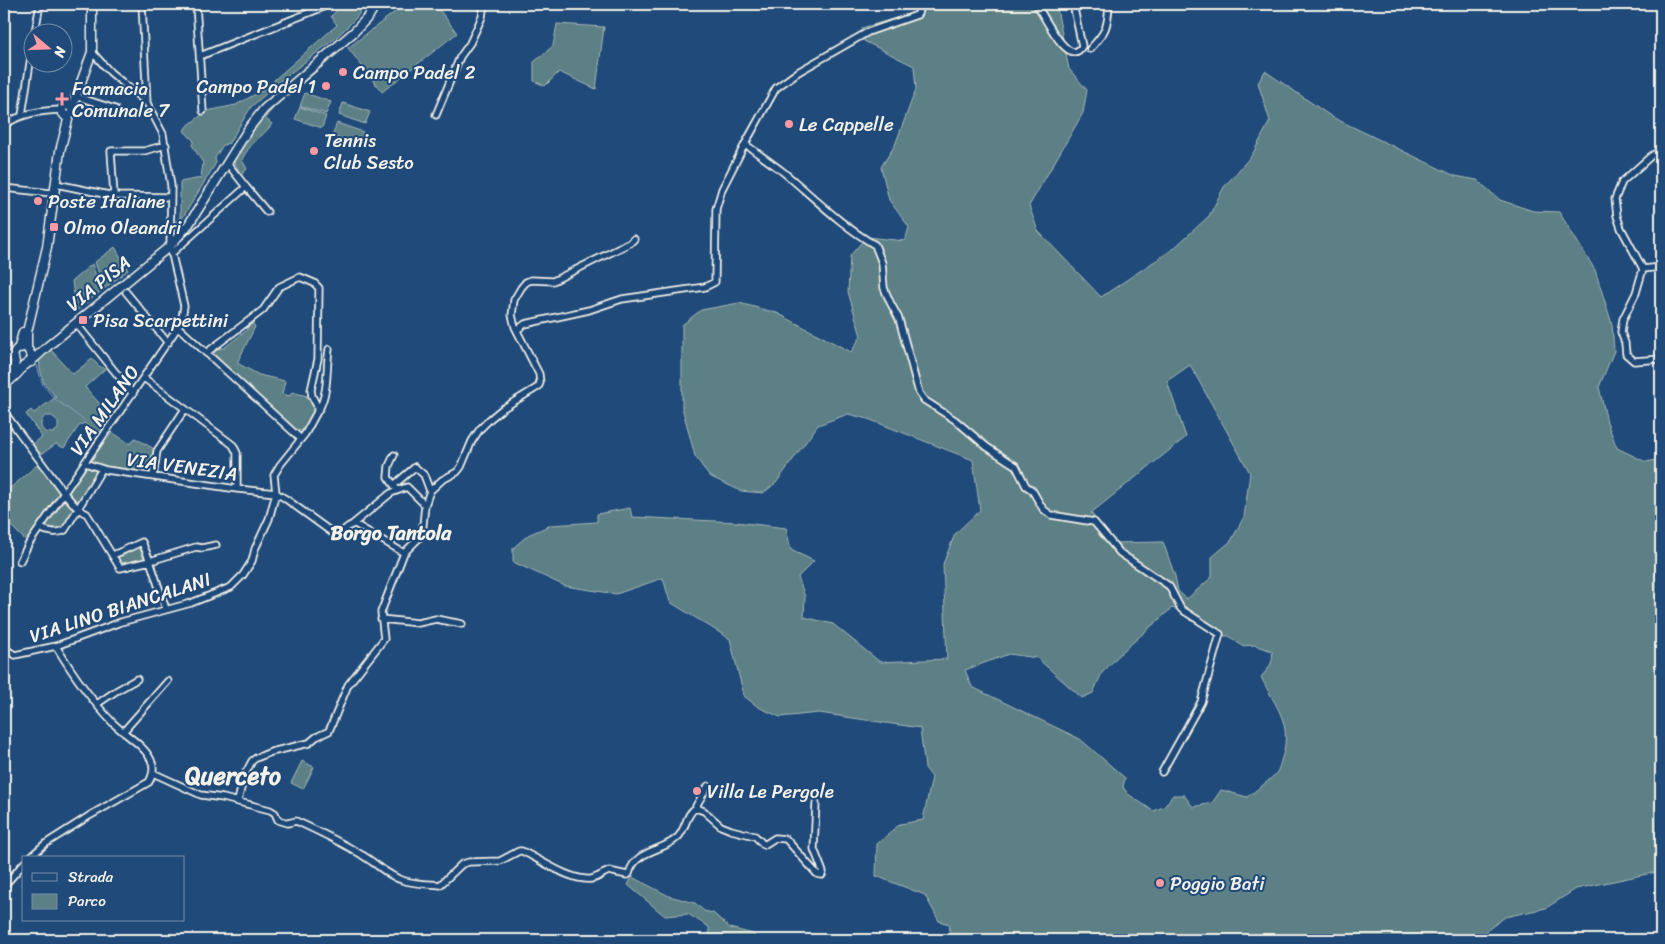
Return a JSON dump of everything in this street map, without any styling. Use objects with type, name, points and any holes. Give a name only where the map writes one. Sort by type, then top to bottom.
[{"type":"street","points":[[37,22],[40,4]]},
{"type":"street","points":[[20,354],[27,364],[18,365],[20,354],[42,252],[57,144],[67,111],[75,96],[92,52],[92,4]]},
{"type":"street","points":[[142,4],[147,103]]},
{"type":"street","points":[[196,4],[203,111]]},
{"type":"street","points":[[200,56],[327,4]]},
{"type":"street","name":"VIA PISA","points":[[7,383],[48,346],[170,250],[189,224],[249,128],[264,109],[354,32],[369,16],[376,4]]},
{"type":"street","points":[[436,115],[460,57],[470,42],[482,17],[484,4]]},
{"type":"street","points":[[517,330],[525,324],[589,310],[622,299],[705,287],[714,284],[716,209],[722,189],[776,88],[798,72],[868,32],[918,15],[919,8],[916,4]]},
{"type":"street","points":[[1036,4],[1063,46],[1070,52],[1074,52],[1080,50],[1082,42],[1073,4]]},
{"type":"street","points":[[1090,49],[1105,32],[1109,4]]},
{"type":"street","points":[[92,52],[110,72],[147,103],[162,130],[170,173],[170,250],[184,301],[183,314],[178,328],[301,439]]},
{"type":"street","points":[[22,115],[29,72]]},
{"type":"street","points":[[75,96],[115,109]]},
{"type":"street","points":[[4,125],[32,112],[67,111]]},
{"type":"street","points":[[7,383],[20,354],[27,332],[48,247],[67,111]]},
{"type":"street","points":[[745,144],[783,172],[850,229],[875,245],[882,263],[884,288],[899,319],[919,393],[924,400],[955,420],[987,447],[1016,466],[1026,486],[1032,490],[1043,509],[1051,515],[1094,522],[1120,553],[1169,586],[1180,609],[1220,634],[1201,702],[1162,772]]},
{"type":"street","points":[[114,196],[111,150],[144,151],[166,145]]},
{"type":"street","points":[[1661,150],[1651,156],[1622,182],[1615,199],[1621,228],[1643,269],[1636,293],[1623,319],[1621,332],[1626,354],[1634,361],[1661,358]]},
{"type":"street","points":[[227,163],[267,212]]},
{"type":"street","points":[[56,184],[114,196],[171,197]]},
{"type":"street","points":[[170,250],[246,187]]},
{"type":"street","points":[[4,188],[51,193]]},
{"type":"street","points":[[238,801],[244,776],[252,761],[272,752],[309,743],[316,737],[330,731],[348,685],[384,640],[381,619],[383,605],[404,553],[422,535],[425,505],[430,491],[442,480],[457,472],[472,441],[490,419],[502,409],[538,387],[540,383],[539,374],[513,321],[512,308],[514,300],[526,282],[531,280],[553,281],[630,243],[634,239]]},
{"type":"street","points":[[1643,269],[1661,267]]},
{"type":"street","points":[[206,353],[263,310],[279,286],[300,277],[312,282],[317,285],[320,291],[318,359],[311,390],[317,406],[317,412]]},
{"type":"street","points":[[126,292],[168,343]]},
{"type":"street","points":[[79,327],[133,394]]},
{"type":"street","name":"VIA MILANO","points":[[20,560],[28,545],[178,328]]},
{"type":"street","name":"VIA PISA","points":[[20,354],[48,346]]},
{"type":"street","name":"VIA LINO BIANCALANI","points":[[4,648],[14,655],[56,646],[121,622],[191,604],[231,587],[243,575],[252,561],[255,549],[269,519],[276,493],[274,475],[301,439],[325,396],[328,372],[326,366],[330,349]]},
{"type":"street","points":[[4,358],[20,354]]},
{"type":"street","points":[[144,378],[233,445],[237,453],[237,489]]},
{"type":"street","points":[[153,477],[157,450],[185,409]]},
{"type":"street","points":[[4,412],[64,493],[78,510],[87,514],[120,568],[193,548],[202,548],[216,544]]},
{"type":"street","points":[[394,455],[389,466],[388,477],[396,488]]},
{"type":"street","name":"VIA VENEZIA","points":[[85,463],[102,469],[276,493]]},
{"type":"street","points":[[276,493],[334,534],[340,533],[391,493],[415,467],[424,475],[430,491]]},
{"type":"street","points":[[40,528],[52,532],[63,531],[78,510],[102,469]]},
{"type":"street","points":[[396,488],[407,487],[425,505]]},
{"type":"street","points":[[352,524],[404,553]]},
{"type":"street","points":[[113,555],[142,542],[166,609]]},
{"type":"street","points":[[381,619],[418,623],[436,619],[462,624]]},
{"type":"street","points":[[31,856],[52,840],[149,782],[153,773],[150,758],[113,723],[97,704],[64,660],[56,646]]},
{"type":"street","points":[[97,704],[137,679]]},
{"type":"street","points":[[123,732],[168,681]]},
{"type":"street","points":[[153,773],[201,795],[238,801],[270,810],[275,813],[278,820],[284,822],[288,823],[296,820],[364,856],[387,872],[403,880],[440,885],[465,862],[500,861],[519,851],[569,875],[580,878],[596,878],[609,871],[628,875],[632,866],[646,853],[669,844],[678,837],[686,826],[691,810],[696,808],[708,786]]},
{"type":"street","points":[[696,808],[704,811],[720,826],[755,836],[764,845],[775,838],[786,839],[817,874],[822,875],[823,872],[814,849],[816,803]]},
{"type":"street","points":[[4,886],[22,865]]},
{"type":"green space","points":[[344,4],[366,4],[356,18],[337,37],[284,78],[251,107],[229,143],[223,145],[215,158],[216,163],[174,229],[174,224],[180,217],[180,182],[201,178],[203,163],[192,145],[194,141],[184,131],[186,127],[207,111],[236,105],[274,84],[274,80],[337,25],[331,16]]},
{"type":"green space","points":[[405,4],[435,4],[457,33],[382,92],[348,48]]},
{"type":"green space","points":[[910,4],[1056,4],[1069,69],[1087,90],[1083,113],[1029,206],[1038,231],[1101,297],[1173,249],[1209,216],[1224,187],[1252,155],[1270,121],[1258,83],[1265,71],[1332,117],[1455,176],[1477,180],[1500,200],[1533,211],[1559,212],[1595,270],[1612,324],[1614,351],[1599,387],[1607,422],[1617,448],[1646,462],[1661,459],[1661,871],[1576,889],[1546,908],[1505,917],[1474,940],[951,940],[949,924],[939,921],[925,895],[876,876],[877,844],[900,824],[923,820],[932,777],[925,768],[920,728],[819,713],[780,717],[758,707],[744,696],[730,639],[670,602],[663,578],[616,594],[565,586],[513,562],[513,548],[528,535],[551,525],[597,522],[597,514],[630,508],[632,517],[736,522],[786,528],[791,550],[814,561],[798,577],[805,597],[804,617],[833,624],[880,662],[947,659],[943,564],[955,534],[980,510],[973,460],[868,419],[848,414],[818,425],[776,483],[763,493],[741,491],[709,476],[695,456],[682,407],[682,325],[701,310],[739,303],[777,313],[851,352],[861,336],[848,292],[850,256],[866,237],[905,241],[909,227],[889,200],[881,167],[895,145],[916,89],[914,66],[864,41],[862,28],[916,12]],"holes":[[[1190,365],[1250,473],[1244,517],[1231,541],[1212,557],[1212,577],[1187,599],[1178,591],[1175,576],[1163,542],[1114,543],[1091,513],[1186,437],[1167,381]],[[1172,608],[1197,616],[1215,636],[1229,636],[1242,646],[1255,645],[1272,651],[1270,665],[1261,677],[1282,717],[1285,737],[1284,748],[1277,772],[1247,797],[1221,790],[1212,803],[1193,807],[1184,795],[1173,795],[1164,807],[1153,811],[1128,794],[1123,787],[1125,778],[1080,739],[972,687],[965,670],[1009,654],[1037,658],[1082,698],[1093,693],[1102,673],[1122,652]]]},
{"type":"green space","points":[[557,24],[604,27],[596,89],[559,72],[545,86],[534,81],[534,62],[553,46]]},
{"type":"green space","points":[[338,50],[340,52],[276,105],[265,118],[272,124],[245,154],[242,160],[247,169],[241,175],[234,162],[234,156],[265,112]]},
{"type":"green space","points":[[305,93],[331,102],[326,114],[300,106]]},
{"type":"green space","points":[[343,103],[370,112],[365,124],[339,115]]},
{"type":"green space","points":[[300,107],[326,116],[322,128],[295,119]]},
{"type":"green space","points":[[337,123],[363,132],[358,145],[332,136]]},
{"type":"green space","points":[[115,247],[128,270],[104,289],[95,262]]},
{"type":"green space","points":[[92,264],[101,291],[76,311],[72,281]]},
{"type":"green space","points":[[250,323],[255,327],[237,363],[259,375],[285,381],[282,394],[290,396],[292,392],[307,396],[313,406],[313,413],[301,431],[296,430],[214,355],[214,352],[219,348],[224,348],[247,330],[247,325]]},
{"type":"green space","points":[[50,349],[73,374],[92,359],[105,369],[85,387],[112,418],[99,436],[84,423],[79,426],[64,448],[56,444],[40,455],[33,444],[42,437],[26,414],[31,410],[34,413],[56,397],[44,383],[39,358]],"holes":[[[45,416],[52,416],[58,421],[58,429],[53,433],[45,432],[41,426],[42,420]]]},
{"type":"green space","points":[[112,432],[130,444],[135,438],[154,449],[151,473],[105,466],[91,461]]},
{"type":"green space","points":[[37,465],[60,492],[26,541],[4,519],[4,492]]},
{"type":"green space","points":[[87,467],[97,472],[78,503],[76,503],[69,492]]},
{"type":"green space","points":[[65,499],[73,510],[68,519],[61,527],[48,528],[46,526]]},
{"type":"green space","points":[[139,547],[145,562],[120,567],[118,558]]},
{"type":"green space","points":[[302,761],[314,767],[303,789],[291,783]]},
{"type":"green space","points":[[632,877],[669,896],[695,903],[704,911],[713,913],[730,928],[753,934],[759,940],[709,940],[709,927],[688,914],[665,916],[628,885]]},
{"type":"waterway","points":[[36,363],[43,385],[56,400],[84,420]]},
{"type":"place","name":"Campo Padel 2","points":[[343,72]]},
{"type":"place","name":"Campo Padel 1","points":[[326,86]]},
{"type":"place","name":"Farmacia Comunale 7","points":[[62,99]]},
{"type":"place","name":"Le Cappelle","points":[[789,124]]},
{"type":"place","name":"Tennis Club Sesto","points":[[314,151]]},
{"type":"place","name":"Poste Italiane","points":[[38,201]]},
{"type":"place","name":"Olmo Oleandri","points":[[54,227]]},
{"type":"place","name":"Pisa Scarpettini","points":[[83,320]]},
{"type":"place","name":"Villa Le Pergole","points":[[697,791]]},
{"type":"place","name":"Poggio Bati","points":[[1160,883]]},
{"type":"district","name":"Borgo Tantola","points":[[391,533]]},
{"type":"district","name":"Querceto","points":[[233,776]]}]
